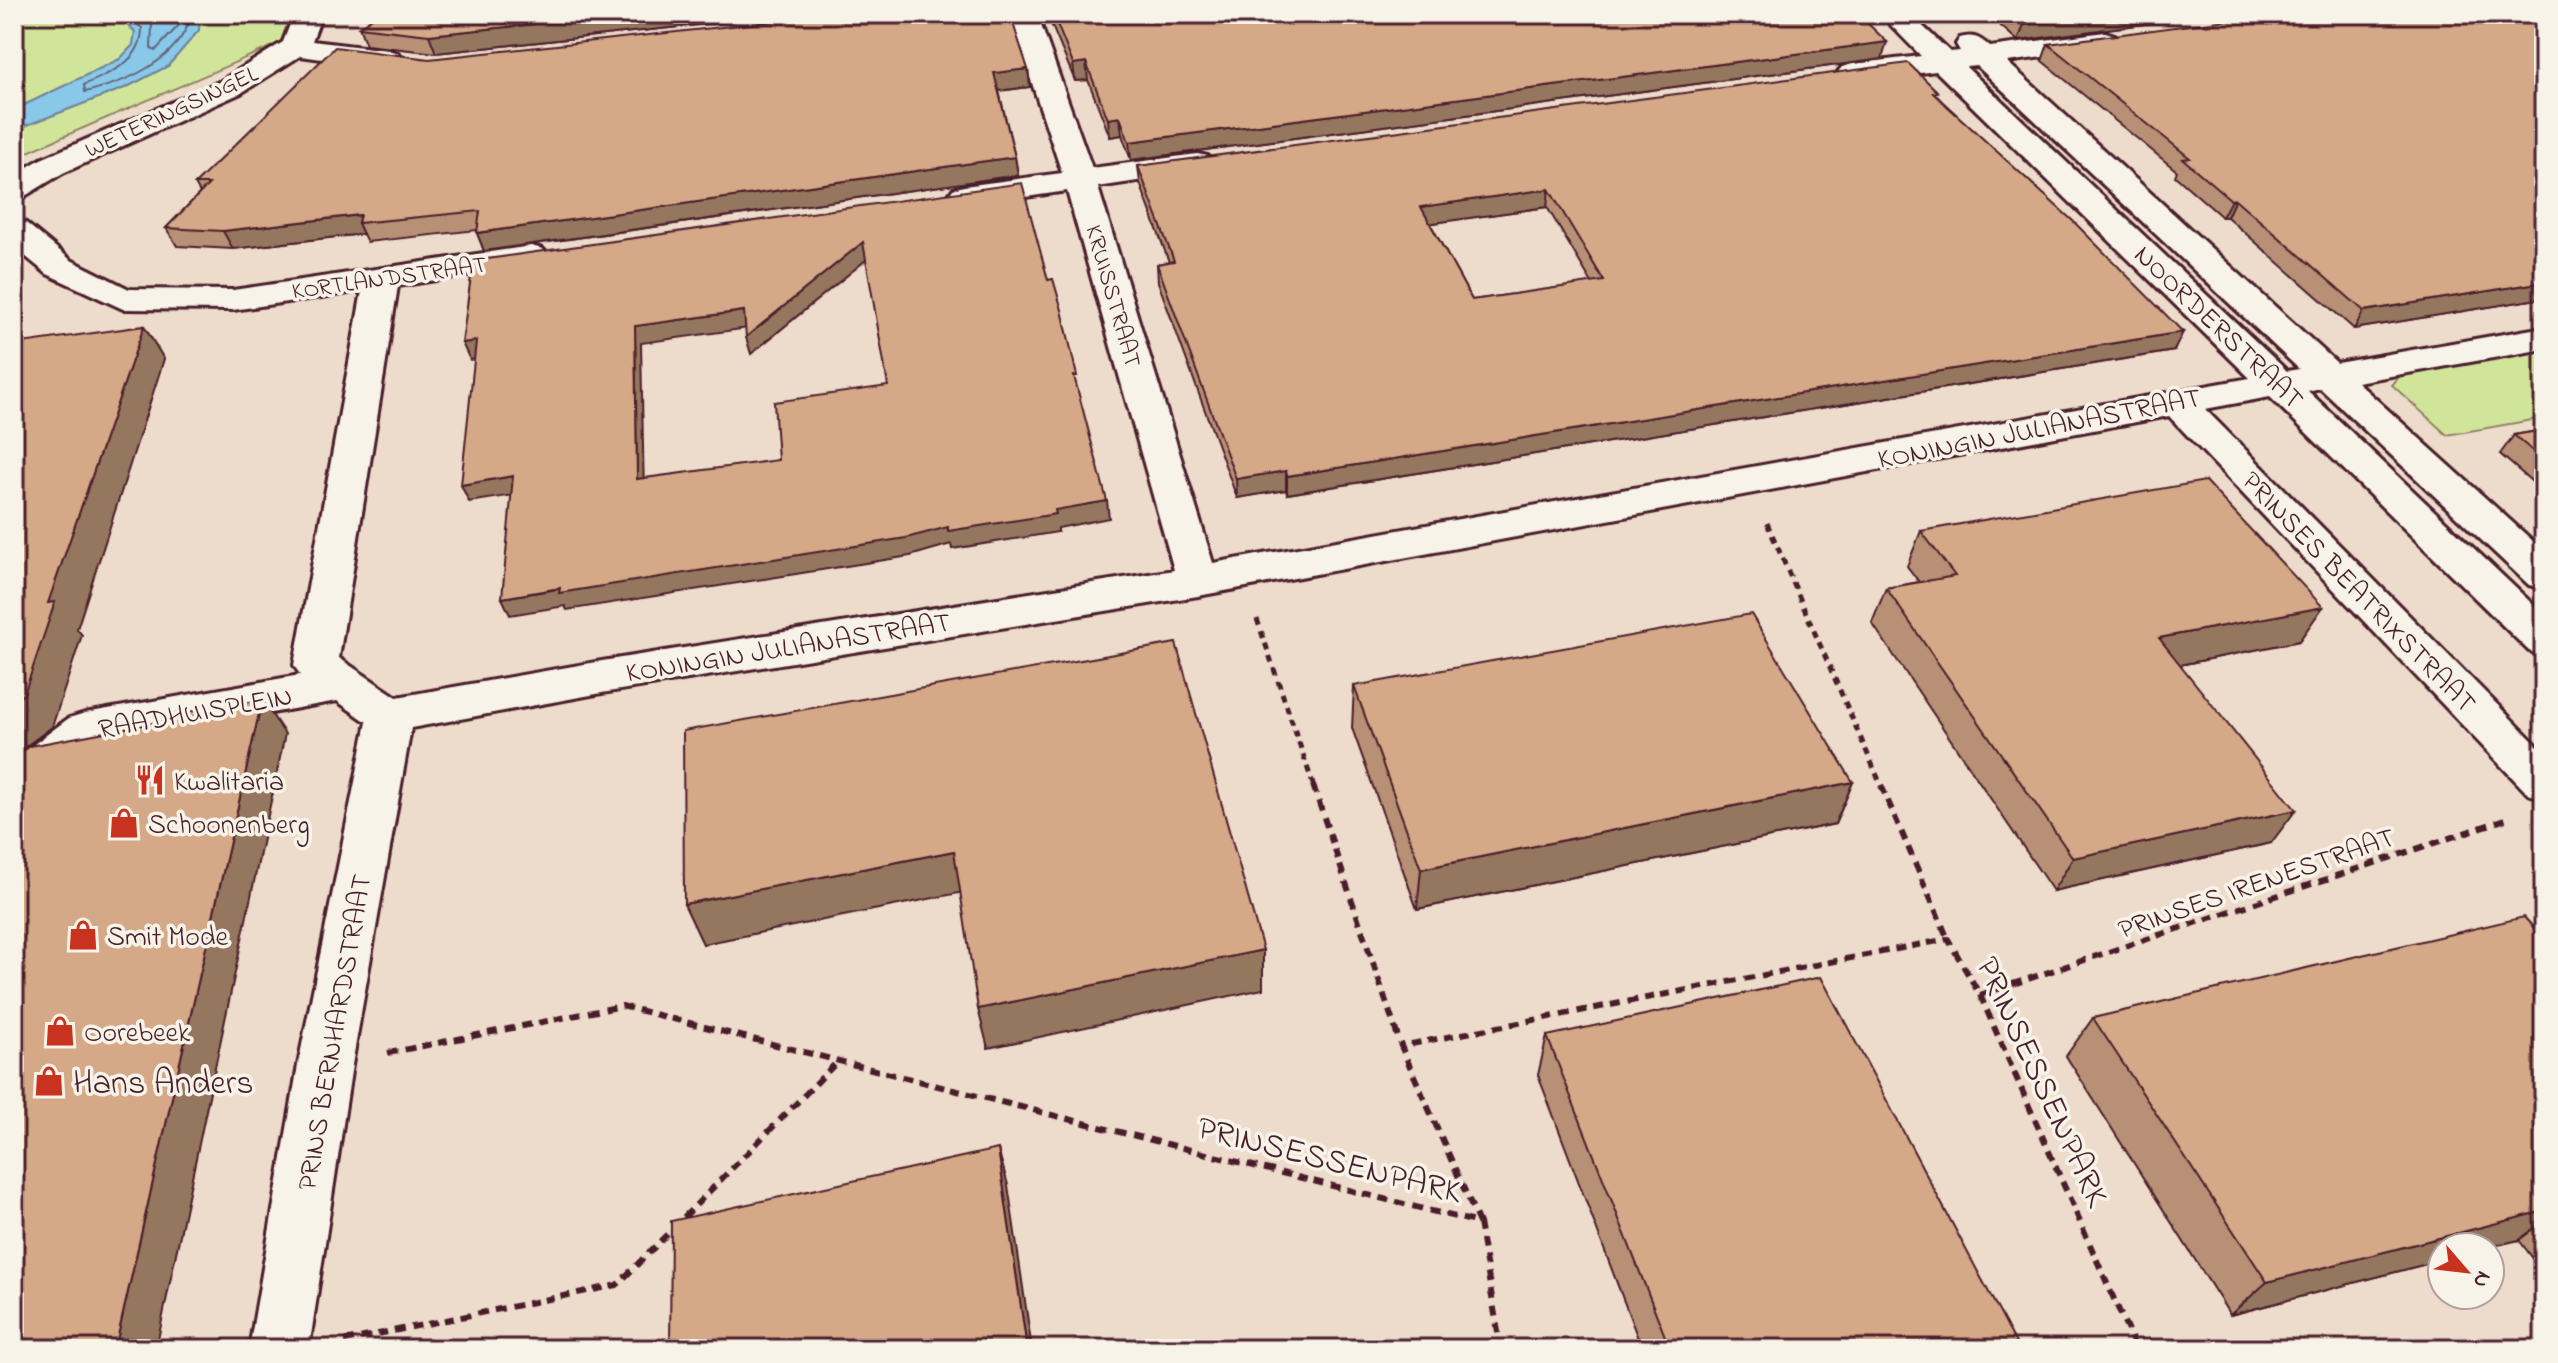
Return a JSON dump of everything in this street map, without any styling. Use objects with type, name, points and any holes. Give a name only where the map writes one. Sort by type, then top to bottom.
[{"type":"street","points":[[308,14],[295,47],[420,63]]},
{"type":"street","name":"KRUISSTRAAT","points":[[1023,14],[1080,179],[1198,581]]},
{"type":"street","name":"NOORDERSTRAAT","points":[[1894,14],[2544,640]]},
{"type":"street","name":"NOORDERSTRAAT","points":[[1937,14],[2544,575]]},
{"type":"street","points":[[1824,77],[2130,38]]},
{"type":"street","name":"WETERINGSINGEL","points":[[14,189],[52,166],[231,87],[295,47]]},
{"type":"street","points":[[940,199],[1222,160]]},
{"type":"street","name":"KORTLANDSTRAAT","points":[[14,230],[59,267],[123,299],[233,300],[568,251]]},
{"type":"street","points":[[382,277],[316,665],[391,715]]},
{"type":"street","name":"KONINGIN JULIANASTRAAT","points":[[391,715],[544,685],[1198,581],[1749,482],[2278,382],[2544,338]]},
{"type":"street","name":"PRINSES BEATRIXSTRAAT","points":[[2176,401],[2544,781]]},
{"type":"street","name":"RAADHUISPLEIN","points":[[14,780],[24,777],[85,730],[343,684]]},
{"type":"street","name":"PRINS BERNHARDSTRAAT","points":[[279,1349],[325,1065],[391,715]]},
{"type":"path","points":[[1749,482],[1948,939]]},
{"type":"path","points":[[1241,573],[1401,1046]]},
{"type":"path","name":"PRINSES IRENESTRAAT","points":[[1980,995],[2514,816]]},
{"type":"path","name":"PRINSESSENPARK","points":[[1479,1223],[1401,1046],[1948,939],[1980,995],[2136,1349]]},
{"type":"path","name":"PRINSESSENPARK","points":[[325,1065],[622,1006],[1479,1223]]},
{"type":"path","points":[[333,1343],[617,1285],[838,1061]]},
{"type":"path","points":[[1479,1223],[1501,1349]]},
{"type":"green space","points":[[14,14],[115,14],[135,32],[133,45],[120,59],[14,110]]},
{"type":"green space","points":[[200,14],[291,14],[280,43],[14,158],[14,130],[127,87],[168,66],[199,30]]},
{"type":"green space","points":[[2544,350],[2544,418],[2447,435],[2392,385],[2400,376]]},
{"type":"water","points":[[115,14],[200,14],[199,30],[168,66],[127,87],[14,130],[14,110],[120,59],[133,45],[135,32]]},
{"type":"building","points":[[378,14],[632,14],[429,35],[359,27]]},
{"type":"building","points":[[841,14],[1010,14],[1028,69],[994,73],[1015,157],[477,233],[480,211],[358,223],[360,215],[223,231],[166,228],[209,184],[195,184],[335,47],[429,59]]},
{"type":"building","points":[[1053,14],[1858,14],[1887,42],[1129,142],[1120,117],[1108,119],[1086,62],[1073,64]]},
{"type":"building","points":[[2011,14],[2104,14],[2024,25]]},
{"type":"building","points":[[2272,14],[2544,14],[2544,282],[2364,311],[2235,199],[2231,200],[2183,159],[2190,158],[2048,44]]},
{"type":"building","points":[[1908,63],[1938,92],[1933,93],[2073,221],[2183,332],[1287,476],[1286,471],[1236,479],[1157,264],[1174,261],[1138,166]],"holes":[[[1549,189],[1604,281],[1472,300],[1421,207]]]},
{"type":"building","points":[[1022,183],[1048,280],[1053,279],[1062,310],[1077,376],[1074,376],[1107,501],[1055,510],[1056,514],[948,531],[948,527],[906,538],[559,593],[560,588],[502,598],[513,476],[461,485],[476,341],[462,343],[473,261]],"holes":[[[863,242],[888,386],[774,402],[778,460],[637,479],[635,326],[744,311],[746,337]]]},
{"type":"building","points":[[144,326],[48,603],[55,602],[24,694],[14,700],[14,344]]},
{"type":"building","points":[[2544,430],[2544,461],[2514,435]]},
{"type":"building","points":[[2205,481],[2323,607],[2159,638],[2296,810],[2073,858],[1886,588],[1955,576],[1921,531]]},
{"type":"building","points":[[1751,614],[1853,782],[1421,869],[1354,686]]},
{"type":"building","points":[[1176,643],[1263,950],[978,1009],[954,851],[684,904],[683,731]]},
{"type":"building","points":[[262,700],[115,1349],[14,1349],[14,758],[30,746],[169,720],[170,715]]},
{"type":"building","points":[[2524,917],[2544,939],[2544,1211],[2466,1231],[2426,1231],[2426,1241],[2267,1282],[2093,1018]]},
{"type":"building","points":[[1821,977],[2019,1349],[1670,1349],[1547,1036]]},
{"type":"building","points":[[998,1149],[1027,1349],[670,1349],[671,1221]]},
{"type":"place","name":"Kwalitaria","points":[[150,780]]},
{"type":"place","name":"Schoonenberg","points":[[124,823]]},
{"type":"place","name":"Smit Mode","points":[[83,935]]},
{"type":"place","name":"Oorebeek","points":[[60,1031]]},
{"type":"place","name":"Hans Anders","points":[[49,1081]]}]
